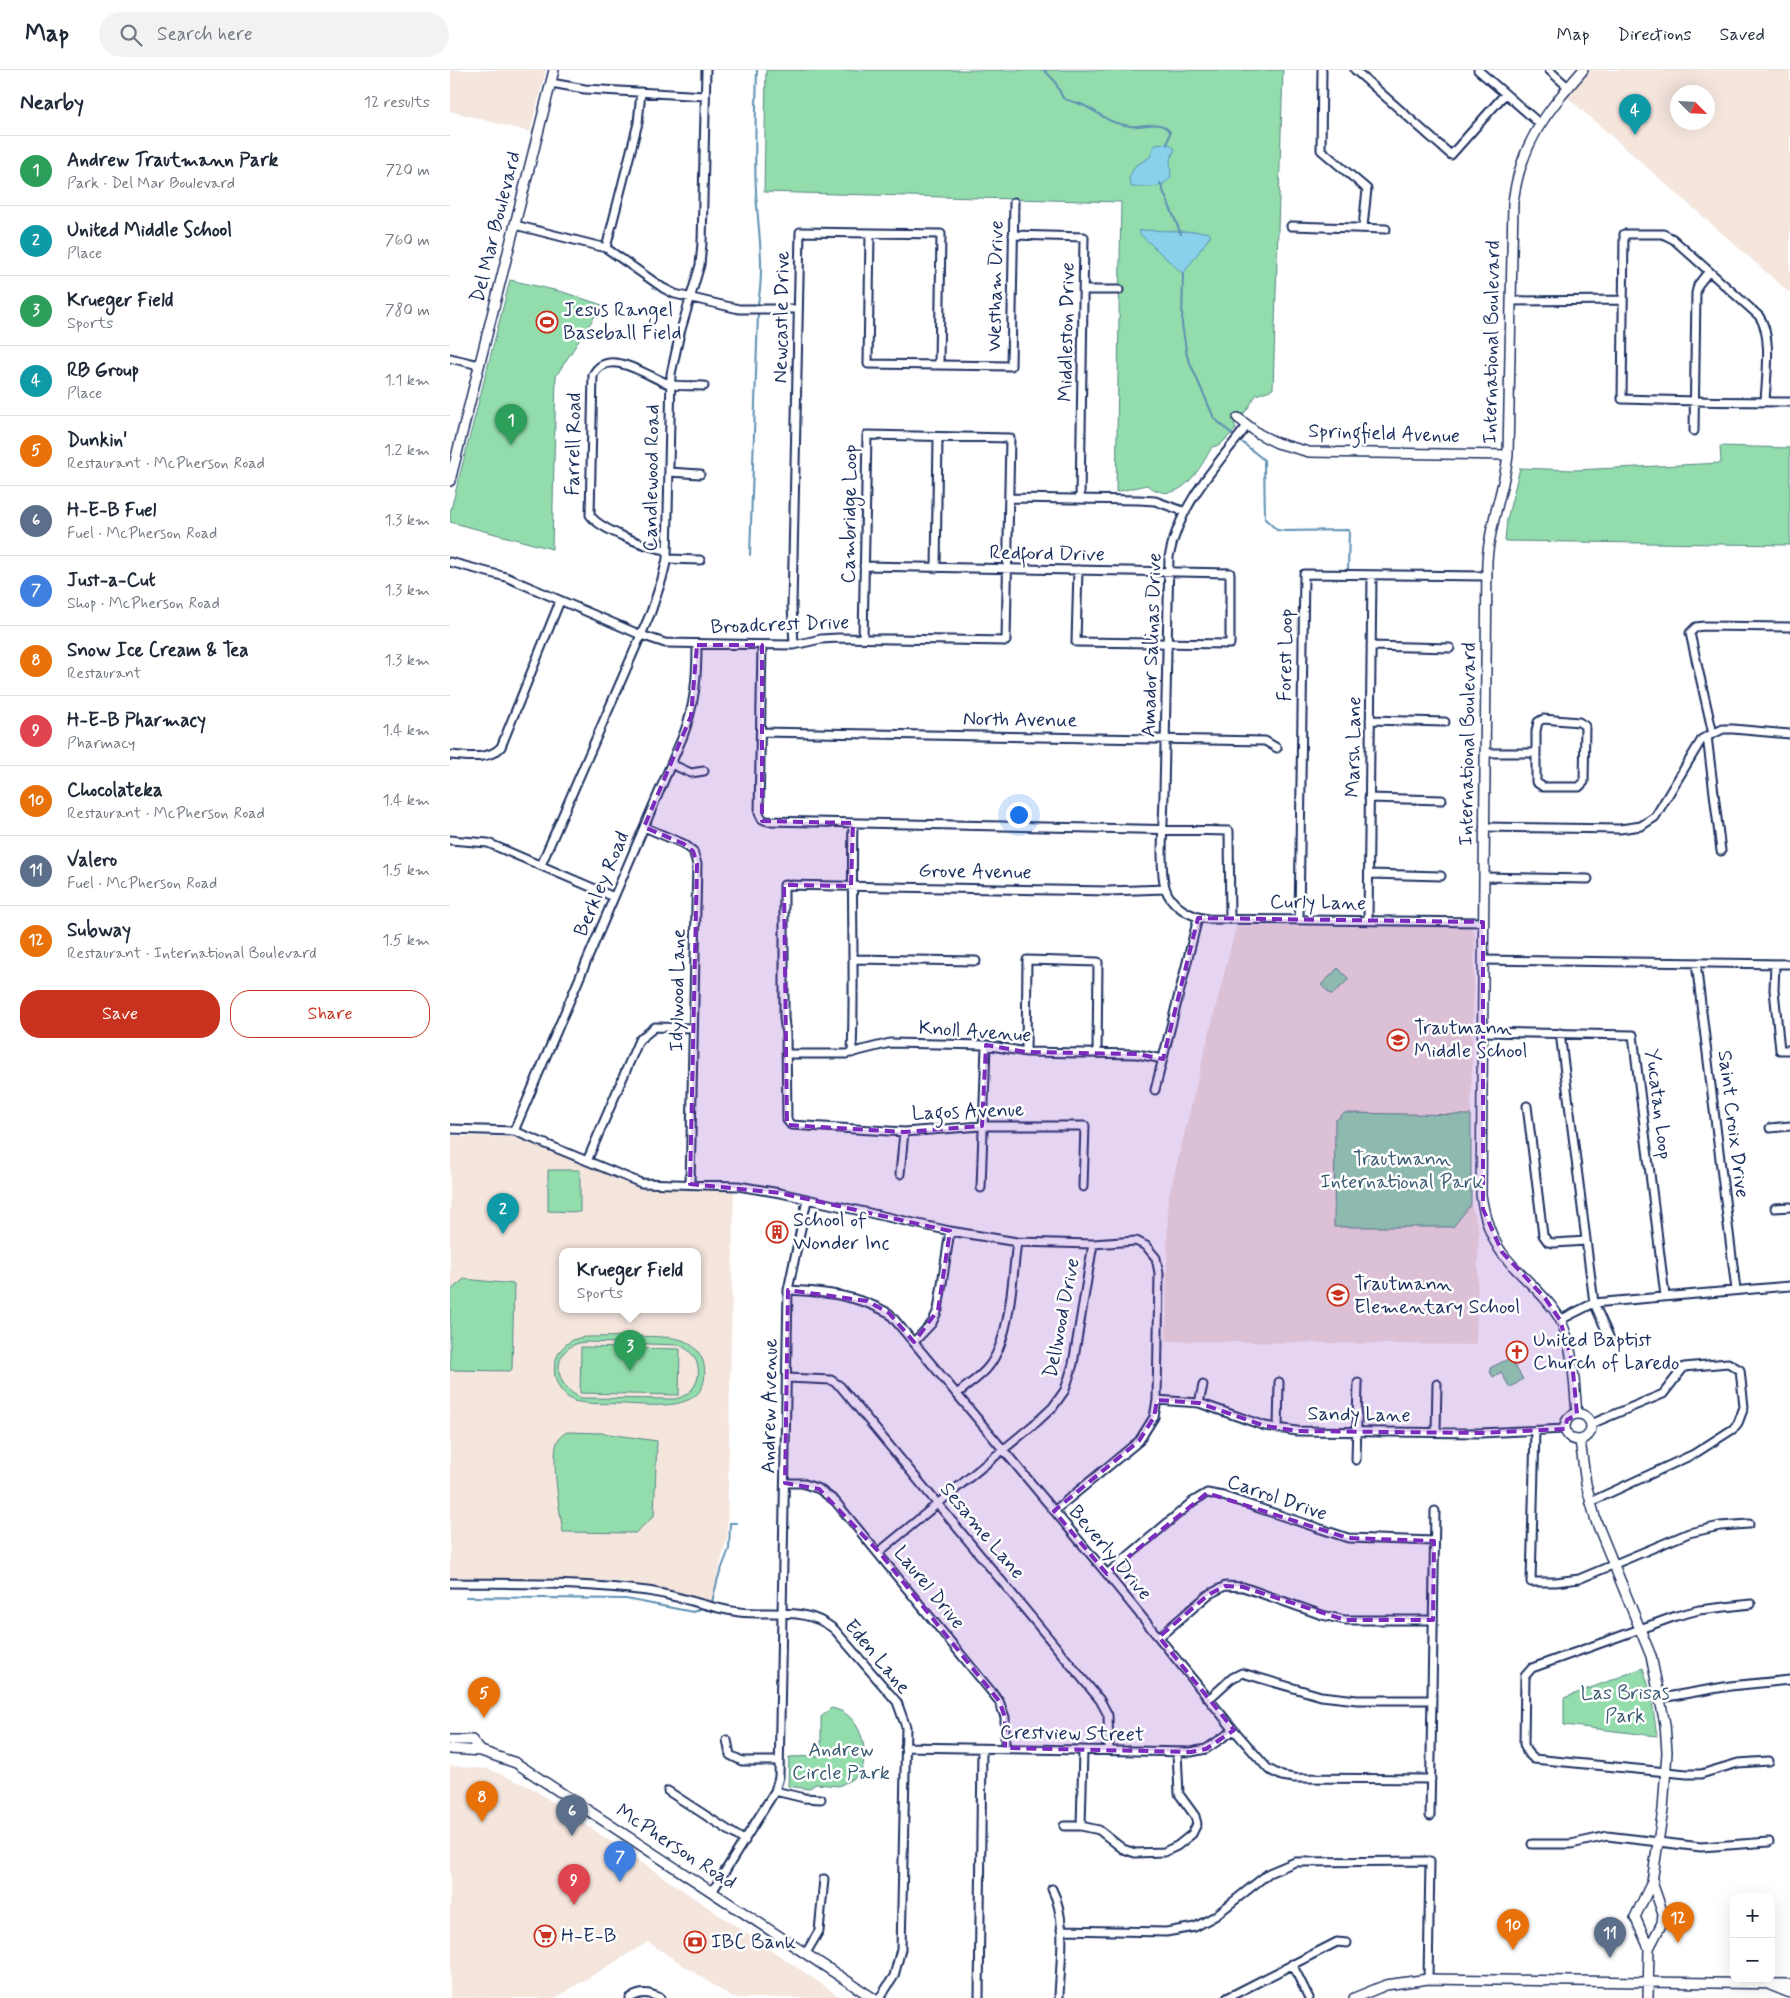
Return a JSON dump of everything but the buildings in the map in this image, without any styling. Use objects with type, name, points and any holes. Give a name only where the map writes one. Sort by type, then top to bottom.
[{"type":"main road","name":"Del Mar Boulevard","points":[[450,481],[554,70]]},
{"type":"main road","name":"International Boulevard","points":[[1577,1414],[1572,1361],[1560,1320],[1545,1298],[1502,1252],[1492,1235],[1483,1209],[1481,1195],[1487,576],[1489,537],[1505,481],[1508,455],[1512,220],[1516,183],[1522,162],[1540,123],[1583,70]]},
{"type":"main road","name":"Springfield Avenue","points":[[1238,418],[1247,426],[1277,443],[1309,452],[1508,455]]},
{"type":"main road","points":[[1577,1414],[1586,1416],[1591,1424],[1589,1435],[1580,1440],[1570,1438],[1565,1429],[1567,1420],[1577,1414]]},
{"type":"main road","points":[[1580,1440],[1590,1502],[1651,1656],[1665,1724],[1666,1774],[1663,1810],[1652,1882],[1636,1917],[1649,1948],[1648,1998]]},
{"type":"main road","points":[[450,1740],[472,1740],[481,1751]]},
{"type":"main road","name":"McPherson Road","points":[[450,1749],[481,1751],[516,1763],[873,1998]]},
{"type":"main road","points":[[1649,1948],[1662,1924],[1663,1914],[1652,1882]]},
{"type":"main road","points":[[1354,1998],[1386,1985],[1428,1979],[1730,1983]]},
{"type":"main road","points":[[1765,1983],[1790,1984]]},
{"type":"main road","points":[[1765,1983],[1790,1993]]},
{"type":"street","name":"Candlewood Road","points":[[541,865],[658,595],[667,559],[671,384],[676,350],[700,264],[706,70]]},
{"type":"street","points":[[1322,70],[1321,150],[1367,189],[1364,227]]},
{"type":"street","points":[[1355,70],[1451,155],[1505,94]]},
{"type":"street","points":[[1478,70],[1540,123]]},
{"type":"street","points":[[1549,70],[1568,87]]},
{"type":"street","points":[[551,83],[585,89],[705,96]]},
{"type":"street","points":[[606,248],[638,123],[641,92]]},
{"type":"street","name":"Westham Drive","points":[[870,233],[868,364],[1011,366],[1014,202]]},
{"type":"street","points":[[515,225],[606,248],[667,291],[691,299],[739,309],[798,309]]},
{"type":"street","points":[[1291,226],[1386,229]]},
{"type":"street","name":"Newcastle Drive","points":[[794,645],[792,606],[800,232],[941,234],[939,366]]},
{"type":"street","points":[[1765,402],[1766,335],[1764,323],[1754,310],[1668,236],[1624,234],[1622,399],[1694,401],[1765,402],[1790,402]]},
{"type":"street","name":"Middleston Drive","points":[[1013,235],[1084,237],[1080,499]]},
{"type":"street","points":[[1694,431],[1696,293],[1698,285],[1709,271]]},
{"type":"street","points":[[1084,290],[1119,290]]},
{"type":"street","points":[[1511,301],[1622,300]]},
{"type":"street","points":[[450,358],[479,365]]},
{"type":"street","name":"Farrell Road","points":[[667,550],[655,549],[599,525],[590,515],[588,508],[592,382],[595,370],[600,365],[614,362],[671,384]]},
{"type":"street","points":[[671,384],[704,386]]},
{"type":"street","name":"Amador Salinas Drive","points":[[1165,889],[1164,829],[1168,572],[1172,540],[1183,511],[1247,426]]},
{"type":"street","name":"Cambridge Loop","points":[[863,638],[867,436],[1010,438],[1006,641]]},
{"type":"street","points":[[936,568],[938,438]]},
{"type":"street","points":[[668,472],[700,474]]},
{"type":"street","points":[[1009,498],[1155,501],[1183,511]]},
{"type":"street","points":[[667,559],[700,560]]},
{"type":"street","name":"Broadcrest Drive","points":[[450,562],[506,577],[640,635],[665,642],[794,645],[821,639],[863,638],[1006,641]]},
{"type":"street","name":"Redford Drive","points":[[864,566],[1230,573],[1230,644],[1167,643]]},
{"type":"street","points":[[1078,570],[1076,642],[1167,643]]},
{"type":"street","name":"Forest Loop","points":[[1299,920],[1304,574],[1487,576]]},
{"type":"street","name":"Marsh Lane","points":[[1368,920],[1372,575]]},
{"type":"street","points":[[450,755],[486,756],[494,754],[501,747],[560,601]]},
{"type":"street","points":[[1721,851],[1710,735],[1690,633],[1696,627],[1704,626],[1790,627]]},
{"type":"street","name":"Berkley Road","points":[[514,1131],[691,716],[694,703],[698,644]]},
{"type":"street","points":[[762,645],[759,813],[762,819],[767,822],[1229,831],[1230,919]]},
{"type":"street","points":[[1371,646],[1450,648]]},
{"type":"street","points":[[1543,719],[1583,723],[1585,726],[1584,782],[1579,787],[1538,786],[1536,782],[1536,753],[1538,722],[1543,719]]},
{"type":"street","points":[[1370,720],[1445,722]]},
{"type":"street","points":[[1484,827],[1620,829],[1641,826],[1655,818],[1698,744],[1710,735],[1723,729],[1790,734]]},
{"type":"street","name":"North Avenue","points":[[761,732],[1265,741],[1277,748]]},
{"type":"street","points":[[1485,753],[1536,753]]},
{"type":"street","points":[[672,764],[692,772],[704,771]]},
{"type":"street","points":[[1369,798],[1442,800]]},
{"type":"street","points":[[852,1053],[853,823]]},
{"type":"street","name":"Idylwood Lane","points":[[644,827],[684,844],[693,850],[697,864],[690,1184]]},
{"type":"street","points":[[450,840],[488,843],[614,897]]},
{"type":"street","points":[[1369,874],[1442,876]]},
{"type":"street","points":[[1484,877],[1588,879]]},
{"type":"street","name":"Grove Avenue","points":[[787,1054],[784,1018],[784,884],[1110,891],[1165,889]]},
{"type":"street","points":[[1155,1090],[1198,918],[1181,908],[1172,900],[1165,889]]},
{"type":"street","name":"Curly Lane","points":[[1198,918],[1483,922]]},
{"type":"street","points":[[853,959],[976,961]]},
{"type":"street","points":[[1026,1052],[1027,960],[1098,962],[1097,1054]]},
{"type":"street","points":[[1483,960],[1790,964]]},
{"type":"street","name":"Saint Croix Drive","points":[[1696,963],[1736,1290]]},
{"type":"street","points":[[1775,964],[1774,990],[1780,1050],[1790,1050]]},
{"type":"street","points":[[587,1161],[639,1040],[655,1027],[693,1028]]},
{"type":"street","name":"Yucatan Loop","points":[[1482,1032],[1633,1035],[1666,1296]]},
{"type":"street","points":[[1560,1033],[1594,1303],[1610,1339]]},
{"type":"street","name":"Knoll Avenue","points":[[787,1054],[852,1053],[890,1044],[986,1045],[1026,1052],[1137,1054],[1163,1059]]},
{"type":"street","points":[[981,1188],[986,1045]]},
{"type":"street","name":"Lagos Avenue","points":[[787,1054],[787,1120],[791,1125],[904,1132],[982,1126],[1084,1126],[1083,1187]]},
{"type":"street","points":[[1527,1106],[1543,1235],[1548,1242],[1554,1243],[1586,1241]]},
{"type":"street","points":[[1770,1128],[1790,1126]]},
{"type":"street","points":[[450,1129],[514,1131],[641,1184],[738,1186],[950,1231],[1017,1242],[1093,1244],[1136,1241],[1146,1246],[1156,1258],[1159,1273],[1157,1400],[1154,1417],[1139,1441],[1054,1510]]},
{"type":"street","points":[[900,1174],[904,1132]]},
{"type":"street","name":"Andrew Avenue","points":[[775,1791],[779,1777],[788,1290],[806,1200]]},
{"type":"street","points":[[1775,1208],[1790,1207]]},
{"type":"street","points":[[914,1342],[932,1322],[938,1310],[950,1231]]},
{"type":"street","points":[[957,1394],[988,1368],[997,1354],[1005,1324],[1017,1242]]},
{"type":"street","name":"Dellwood Drive","points":[[879,1552],[1004,1450],[1053,1407],[1065,1390],[1073,1364],[1093,1244]]},
{"type":"street","points":[[1560,1320],[1594,1303],[1790,1286]]},
{"type":"street","name":"Beverly Drive","points":[[788,1290],[846,1295],[867,1301],[889,1313],[1268,1769],[1282,1776],[1431,1779]]},
{"type":"street","points":[[1590,1502],[1670,1467],[1733,1429],[1742,1416],[1744,1398],[1740,1370],[1728,1363],[1684,1367],[1662,1394],[1591,1424]]},
{"type":"street","name":"Sesame Lane","points":[[787,1378],[831,1380],[840,1386],[1100,1700],[1108,1715],[1109,1750]]},
{"type":"street","points":[[1278,1429],[1279,1382]]},
{"type":"street","points":[[1356,1460],[1358,1383]]},
{"type":"street","points":[[1436,1432],[1437,1384]]},
{"type":"street","points":[[1199,1403],[1203,1385]]},
{"type":"street","name":"Sandy Lane","points":[[1157,1400],[1199,1403],[1278,1429],[1436,1432],[1565,1429]]},
{"type":"street","points":[[1535,1430],[1531,1582],[1569,1581],[1592,1575],[1689,1533],[1720,1526],[1749,1524]]},
{"type":"street","name":"Laurel Drive","points":[[785,1483],[802,1483],[819,1489],[835,1502],[879,1552],[999,1701],[1005,1717],[1005,1748]]},
{"type":"street","name":"Carrol Drive","points":[[1107,1574],[1192,1502],[1207,1493],[1223,1496],[1348,1538],[1434,1541]]},
{"type":"street","points":[[1430,1816],[1435,1511]]},
{"type":"street","name":"Eden Lane","points":[[450,1583],[608,1586],[663,1594],[729,1610],[782,1614],[800,1613],[821,1619],[834,1629],[897,1702],[906,1727],[901,1949],[894,1976],[880,1998]]},
{"type":"street","points":[[1159,1637],[1208,1595],[1225,1586],[1243,1587],[1322,1616],[1345,1620],[1432,1620]]},
{"type":"street","points":[[1751,1604],[1699,1610],[1641,1629],[1528,1671],[1526,1676],[1524,1744],[1527,1752],[1534,1759],[1666,1774],[1701,1774],[1738,1763],[1769,1761]]},
{"type":"street","points":[[1210,1698],[1232,1678],[1242,1673],[1320,1696],[1357,1700],[1432,1700]]},
{"type":"street","points":[[1661,1698],[1730,1686],[1790,1680]]},
{"type":"street","name":"Crestview Street","points":[[905,1747],[1177,1752],[1206,1749],[1234,1730]]},
{"type":"street","points":[[727,1740],[730,1755],[742,1761],[779,1760]]},
{"type":"street","points":[[979,1998],[982,1749]]},
{"type":"street","points":[[1082,1826],[1083,1751]]},
{"type":"street","points":[[1064,1826],[1082,1826],[1104,1832],[1128,1851],[1148,1854],[1171,1850],[1192,1834],[1197,1820],[1180,1794],[1177,1752]]},
{"type":"street","points":[[668,1791],[745,1842]]},
{"type":"street","points":[[712,1892],[745,1842],[775,1791],[804,1798],[821,1799]]},
{"type":"street","points":[[1532,1844],[1571,1844],[1607,1836],[1701,1847],[1768,1842]]},
{"type":"street","points":[[1061,1930],[1166,1932],[1195,1927],[1215,1916],[1269,1873],[1295,1862],[1430,1861],[1428,1979]]},
{"type":"street","points":[[806,1953],[819,1931],[824,1879]]},
{"type":"street","points":[[1052,1889],[1059,1903],[1061,1930],[1059,1998]]},
{"type":"street","points":[[1227,1998],[1337,1942],[1347,1943]]},
{"type":"street","points":[[1292,1964],[1309,1998]]},
{"type":"street","points":[[630,1998],[646,1993],[660,1998]]},
{"type":"highlighted area","points":[[697,645],[762,645],[762,821],[853,823],[851,886],[784,885],[787,1125],[904,1132],[982,1126],[986,1045],[1026,1052],[1137,1054],[1163,1059],[1198,918],[1483,922],[1483,1209],[1502,1252],[1545,1298],[1560,1320],[1572,1361],[1577,1414],[1567,1420],[1565,1429],[1481,1433],[1297,1431],[1265,1426],[1199,1403],[1157,1400],[1154,1417],[1139,1441],[1054,1511],[1107,1574],[1207,1493],[1348,1538],[1434,1541],[1433,1620],[1345,1620],[1243,1587],[1225,1586],[1208,1595],[1159,1637],[1234,1730],[1206,1749],[1191,1752],[1005,1748],[1005,1717],[999,1701],[879,1552],[819,1489],[785,1483],[788,1290],[867,1301],[889,1313],[914,1342],[938,1310],[950,1231],[780,1193],[690,1184],[697,864],[693,851],[684,844],[644,827],[691,716]]},
{"type":"shaded area","points":[[450,70],[546,70],[530,132],[450,111]]},
{"type":"shaded area","points":[[1590,70],[1790,70],[1790,293],[1567,97]]},
{"type":"shaded area","points":[[1236,926],[1470,927],[1475,932],[1471,1115],[1343,1113],[1335,1121],[1334,1227],[1452,1227],[1471,1204],[1479,1230],[1476,1345],[1166,1341],[1168,1199]]},
{"type":"shaded area","points":[[450,1136],[514,1137],[639,1188],[734,1190],[727,1537],[711,1603],[667,1589],[617,1581],[450,1578]]},
{"type":"shaded area","points":[[450,1766],[488,1769],[530,1787],[842,1998],[733,1998],[648,1942],[555,1998],[450,1998]]},
{"type":"green space","points":[[766,70],[1283,70],[1273,389],[1256,395],[1247,410],[1234,423],[1236,429],[1220,445],[1212,447],[1201,466],[1187,484],[1178,490],[1169,492],[1158,491],[1147,485],[1116,492],[1121,202],[764,192]]},
{"type":"green space","points":[[510,280],[563,292],[602,305],[556,376],[552,549],[450,522],[450,513]]},
{"type":"green space","points":[[1720,446],[1790,448],[1790,545],[1505,541],[1507,519],[1520,468],[1574,470],[1721,463]]},
{"type":"green space","points":[[1338,968],[1349,979],[1332,995],[1321,985]]},
{"type":"green space","name":"Trautmann International Park","points":[[1344,1113],[1471,1115],[1471,1204],[1453,1227],[1334,1227],[1335,1121]]},
{"type":"green space","points":[[548,1170],[580,1170],[580,1212],[548,1211]]},
{"type":"green space","points":[[464,1279],[514,1284],[512,1369],[510,1371],[450,1370],[450,1291]]},
{"type":"green space","points":[[636,1336],[682,1340],[699,1353],[704,1365],[704,1381],[699,1392],[690,1399],[678,1403],[650,1405],[574,1401],[564,1394],[557,1384],[555,1363],[559,1353],[575,1339]],"holes":[[[588,1342],[679,1345],[688,1350],[694,1357],[698,1365],[698,1374],[692,1390],[675,1399],[582,1398],[571,1392],[564,1384],[560,1375],[559,1365],[562,1357],[567,1349],[576,1344]]]},
{"type":"green space","points":[[581,1347],[680,1349],[679,1395],[580,1393]]},
{"type":"green space","points":[[1510,1358],[1523,1379],[1510,1388],[1501,1372],[1493,1377],[1490,1368]]},
{"type":"green space","points":[[567,1432],[602,1433],[657,1441],[654,1516],[635,1533],[563,1532],[556,1484],[555,1458],[558,1440]]},
{"type":"green space","name":"Las Brisas Park","points":[[1643,1668],[1651,1694],[1657,1736],[1564,1725],[1564,1698]]},
{"type":"green space","name":"Andrew Circle Park","points":[[831,1708],[841,1711],[856,1724],[863,1744],[864,1755],[860,1775],[839,1786],[816,1784],[808,1789],[788,1786],[789,1757],[821,1756],[821,1717]]},
{"type":"water","points":[[1168,143],[1175,149],[1170,160],[1171,177],[1158,186],[1131,187],[1129,178],[1135,166],[1150,157],[1153,148],[1157,144]]},
{"type":"water","points":[[1139,231],[1207,232],[1211,235],[1183,274],[1141,235]]},
{"type":"waterway","points":[[757,70],[755,177],[761,261],[758,303]]},
{"type":"waterway","points":[[1044,70],[1054,80],[1063,98],[1082,105],[1110,121],[1130,126],[1162,125],[1170,132],[1167,145]]},
{"type":"waterway","points":[[1160,183],[1181,234]]},
{"type":"waterway","points":[[1183,273],[1182,324],[1187,356],[1214,418],[1232,434]]},
{"type":"waterway","points":[[750,555],[758,313]]},
{"type":"waterway","points":[[1243,443],[1264,460],[1265,519],[1277,530],[1349,530],[1348,569]]},
{"type":"waterway","points":[[712,1602],[718,1578],[729,1549],[730,1523],[736,1523]]},
{"type":"waterway","points":[[466,1597],[626,1599],[693,1612],[700,1609]]},
{"type":"place","name":"RB Group","points":[[1635,135]]},
{"type":"place","name":"Jesus Rangel Baseball Field","points":[[547,322]]},
{"type":"place","name":"Andrew Trautmann Park","points":[[511,445]]},
{"type":"place","name":"Trautmann Middle School","points":[[1398,1040]]},
{"type":"place","name":"School of Wonder Inc","points":[[777,1232]]},
{"type":"place","name":"United Middle School","points":[[503,1234]]},
{"type":"place","name":"Trautmann Elementary School","points":[[1338,1295]]},
{"type":"place","name":"United Baptist Church of Laredo","points":[[1517,1352]]},
{"type":"place","name":"Krueger Field","points":[[630,1371]]},
{"type":"place","name":"Dunkin'","points":[[484,1718]]},
{"type":"place","name":"Snow Ice Cream & Tea","points":[[482,1822]]},
{"type":"place","name":"H-E-B Fuel","points":[[572,1836]]},
{"type":"place","name":"Just-a-Cut","points":[[620,1882]]},
{"type":"place","name":"H-E-B Pharmacy","points":[[574,1905]]},
{"type":"place","name":"H-E-B","points":[[545,1936]]},
{"type":"place","name":"IBC Bank","points":[[695,1942]]},
{"type":"place","name":"Subway","points":[[1678,1943]]},
{"type":"place","name":"Chocolateka","points":[[1513,1950]]},
{"type":"place","name":"Valero","points":[[1610,1958]]}]
